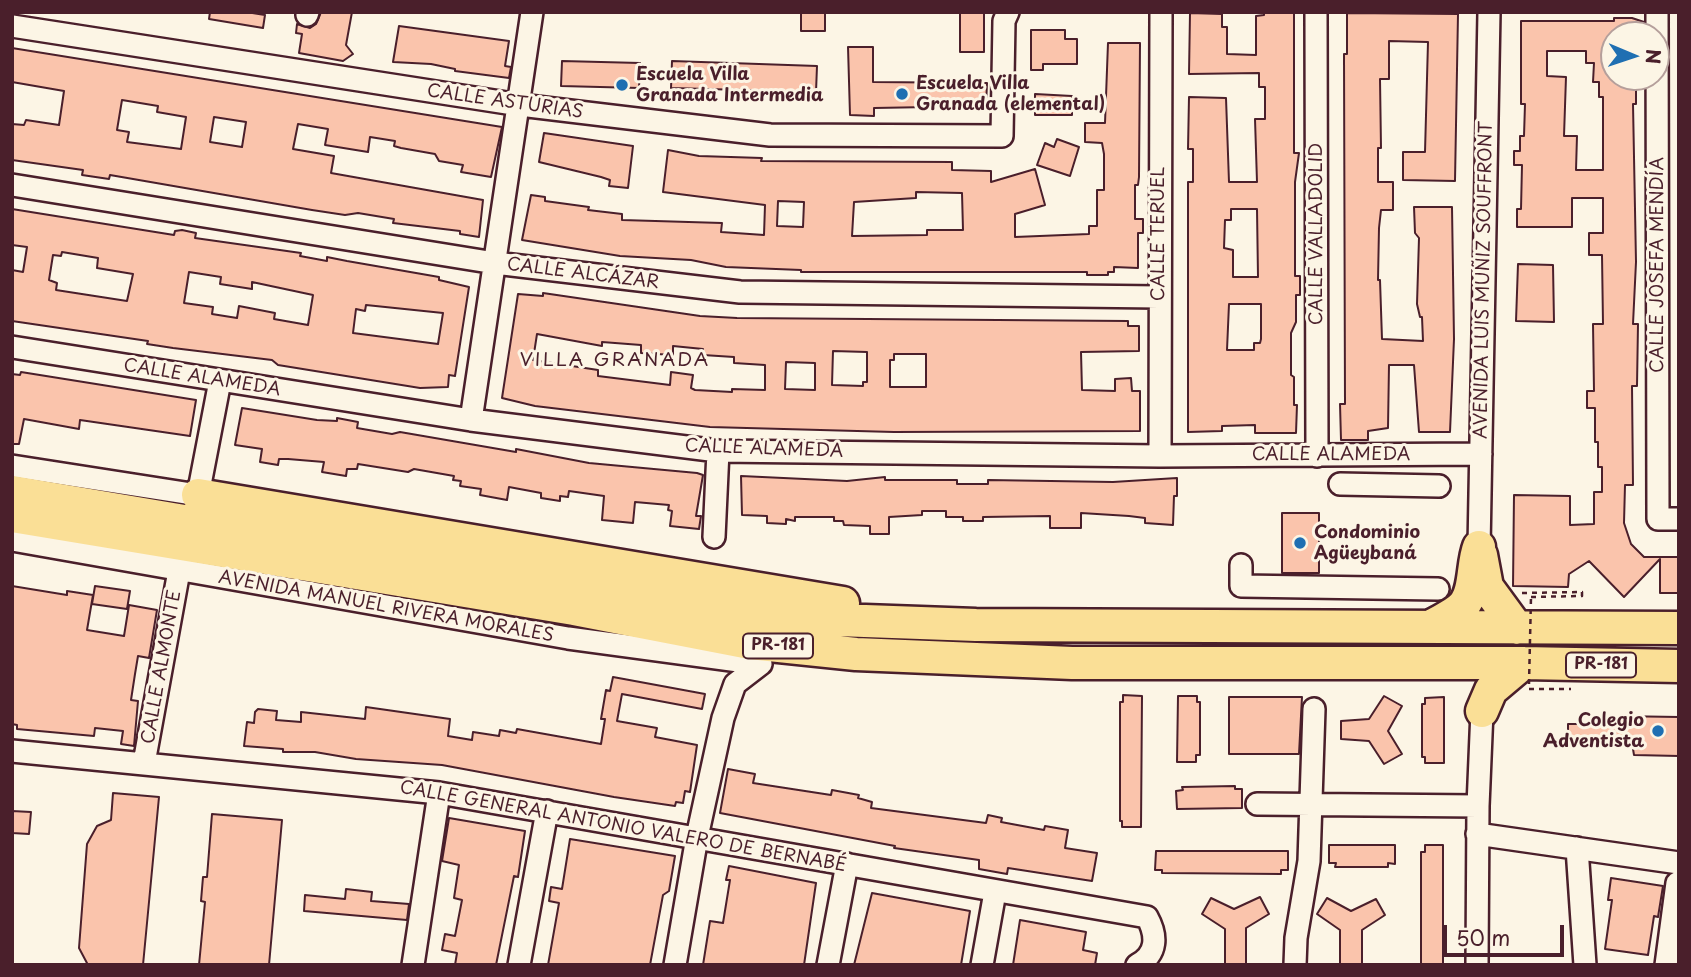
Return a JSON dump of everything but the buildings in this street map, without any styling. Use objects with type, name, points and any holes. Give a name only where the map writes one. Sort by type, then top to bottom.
[{"type":"highway","name":"PR-181","points":[[12,492],[490,584],[750,643],[856,654],[1072,663],[1442,663],[1526,673],[1679,666]]},
{"type":"highway","points":[[198,495],[762,592],[976,625]]},
{"type":"highway","name":"PR-181","points":[[12,516],[490,584],[754,617],[976,625],[1517,628],[1679,638]]},
{"type":"highway","points":[[1430,627],[1463,606],[1471,589],[1472,565],[1479,547]]},
{"type":"highway","points":[[1479,547],[1487,587],[1517,628]]},
{"type":"highway","points":[[1560,629],[1679,628]]},
{"type":"highway","points":[[761,664],[882,671],[997,671],[1072,663]]},
{"type":"highway","points":[[1442,663],[1466,679],[1482,711]]},
{"type":"highway","points":[[1482,711],[1491,690],[1526,673]]},
{"type":"street","points":[[471,420],[532,12]]},
{"type":"street","name":"CALLE TERUEL","points":[[1160,456],[1161,12]]},
{"type":"street","name":"CALLE VALLADOLID","points":[[1316,12],[1317,456]]},
{"type":"street","name":"AVENIDA LUIS MUÑIZ SOUFFRONT","points":[[1479,547],[1489,12]]},
{"type":"street","name":"CALLE JOSEFA MENDÍA","points":[[1657,12],[1668,210],[1668,519]]},
{"type":"street","name":"CALLE ASTURIAS","points":[[12,26],[520,105],[770,135],[1002,136],[1006,17]]},
{"type":"street","name":"CALLE ALCÁZAR","points":[[12,185],[495,263],[740,292],[1159,298]]},
{"type":"street","name":"CALLE ALAMEDA","points":[[12,347],[471,420],[718,451],[1160,456],[1481,454]]},
{"type":"street","points":[[12,466],[198,495],[220,381]]},
{"type":"street","points":[[714,537],[718,451]]},
{"type":"street","points":[[1388,455],[1388,485]]},
{"type":"street","points":[[1340,484],[1439,485]]},
{"type":"street","name":"AVENIDA MANUEL RIVERA MORALES","points":[[12,540],[568,638],[761,664]]},
{"type":"street","points":[[1241,565],[1241,586],[1438,589]]},
{"type":"street","name":"CALLE ALMONTE","points":[[144,763],[179,571]]},
{"type":"street","points":[[698,657],[709,666],[719,681],[723,718]]},
{"type":"street","points":[[675,965],[697,837],[723,718],[735,684],[761,664]]},
{"type":"street","points":[[1295,965],[1297,929],[1309,861],[1314,709]]},
{"type":"street","points":[[1477,965],[1477,834],[1482,711]]},
{"type":"street","name":"CALLE GENERAL ANTONIO VALERO DE BERNABÉ","points":[[12,751],[439,793],[1147,917],[1155,930],[1154,947],[1149,956],[1137,965]]},
{"type":"street","points":[[414,965],[439,793]]},
{"type":"street","points":[[1257,804],[1478,806]]},
{"type":"street","points":[[519,965],[547,811]]},
{"type":"street","points":[[1477,834],[1577,848],[1678,873],[1666,965]]},
{"type":"street","points":[[1577,848],[1585,965]]},
{"type":"street","points":[[828,965],[847,864]]},
{"type":"street","points":[[982,965],[995,892]]},
{"type":"path","points":[[1526,593],[1582,592],[1583,596],[1531,597],[1526,673]]},
{"type":"place","name":"Escuela Villa Granada Intermedia","points":[[622,85]]},
{"type":"place","name":"Escuela Villa Granada (elemental)","points":[[902,94]]},
{"type":"place","name":"Condominio Agüeybaná","points":[[1300,543]]},
{"type":"place","name":"Colegio Adventista","points":[[1658,731]]},
{"type":"district","name":"VILLA GRANADA","points":[[615,361]]}]
